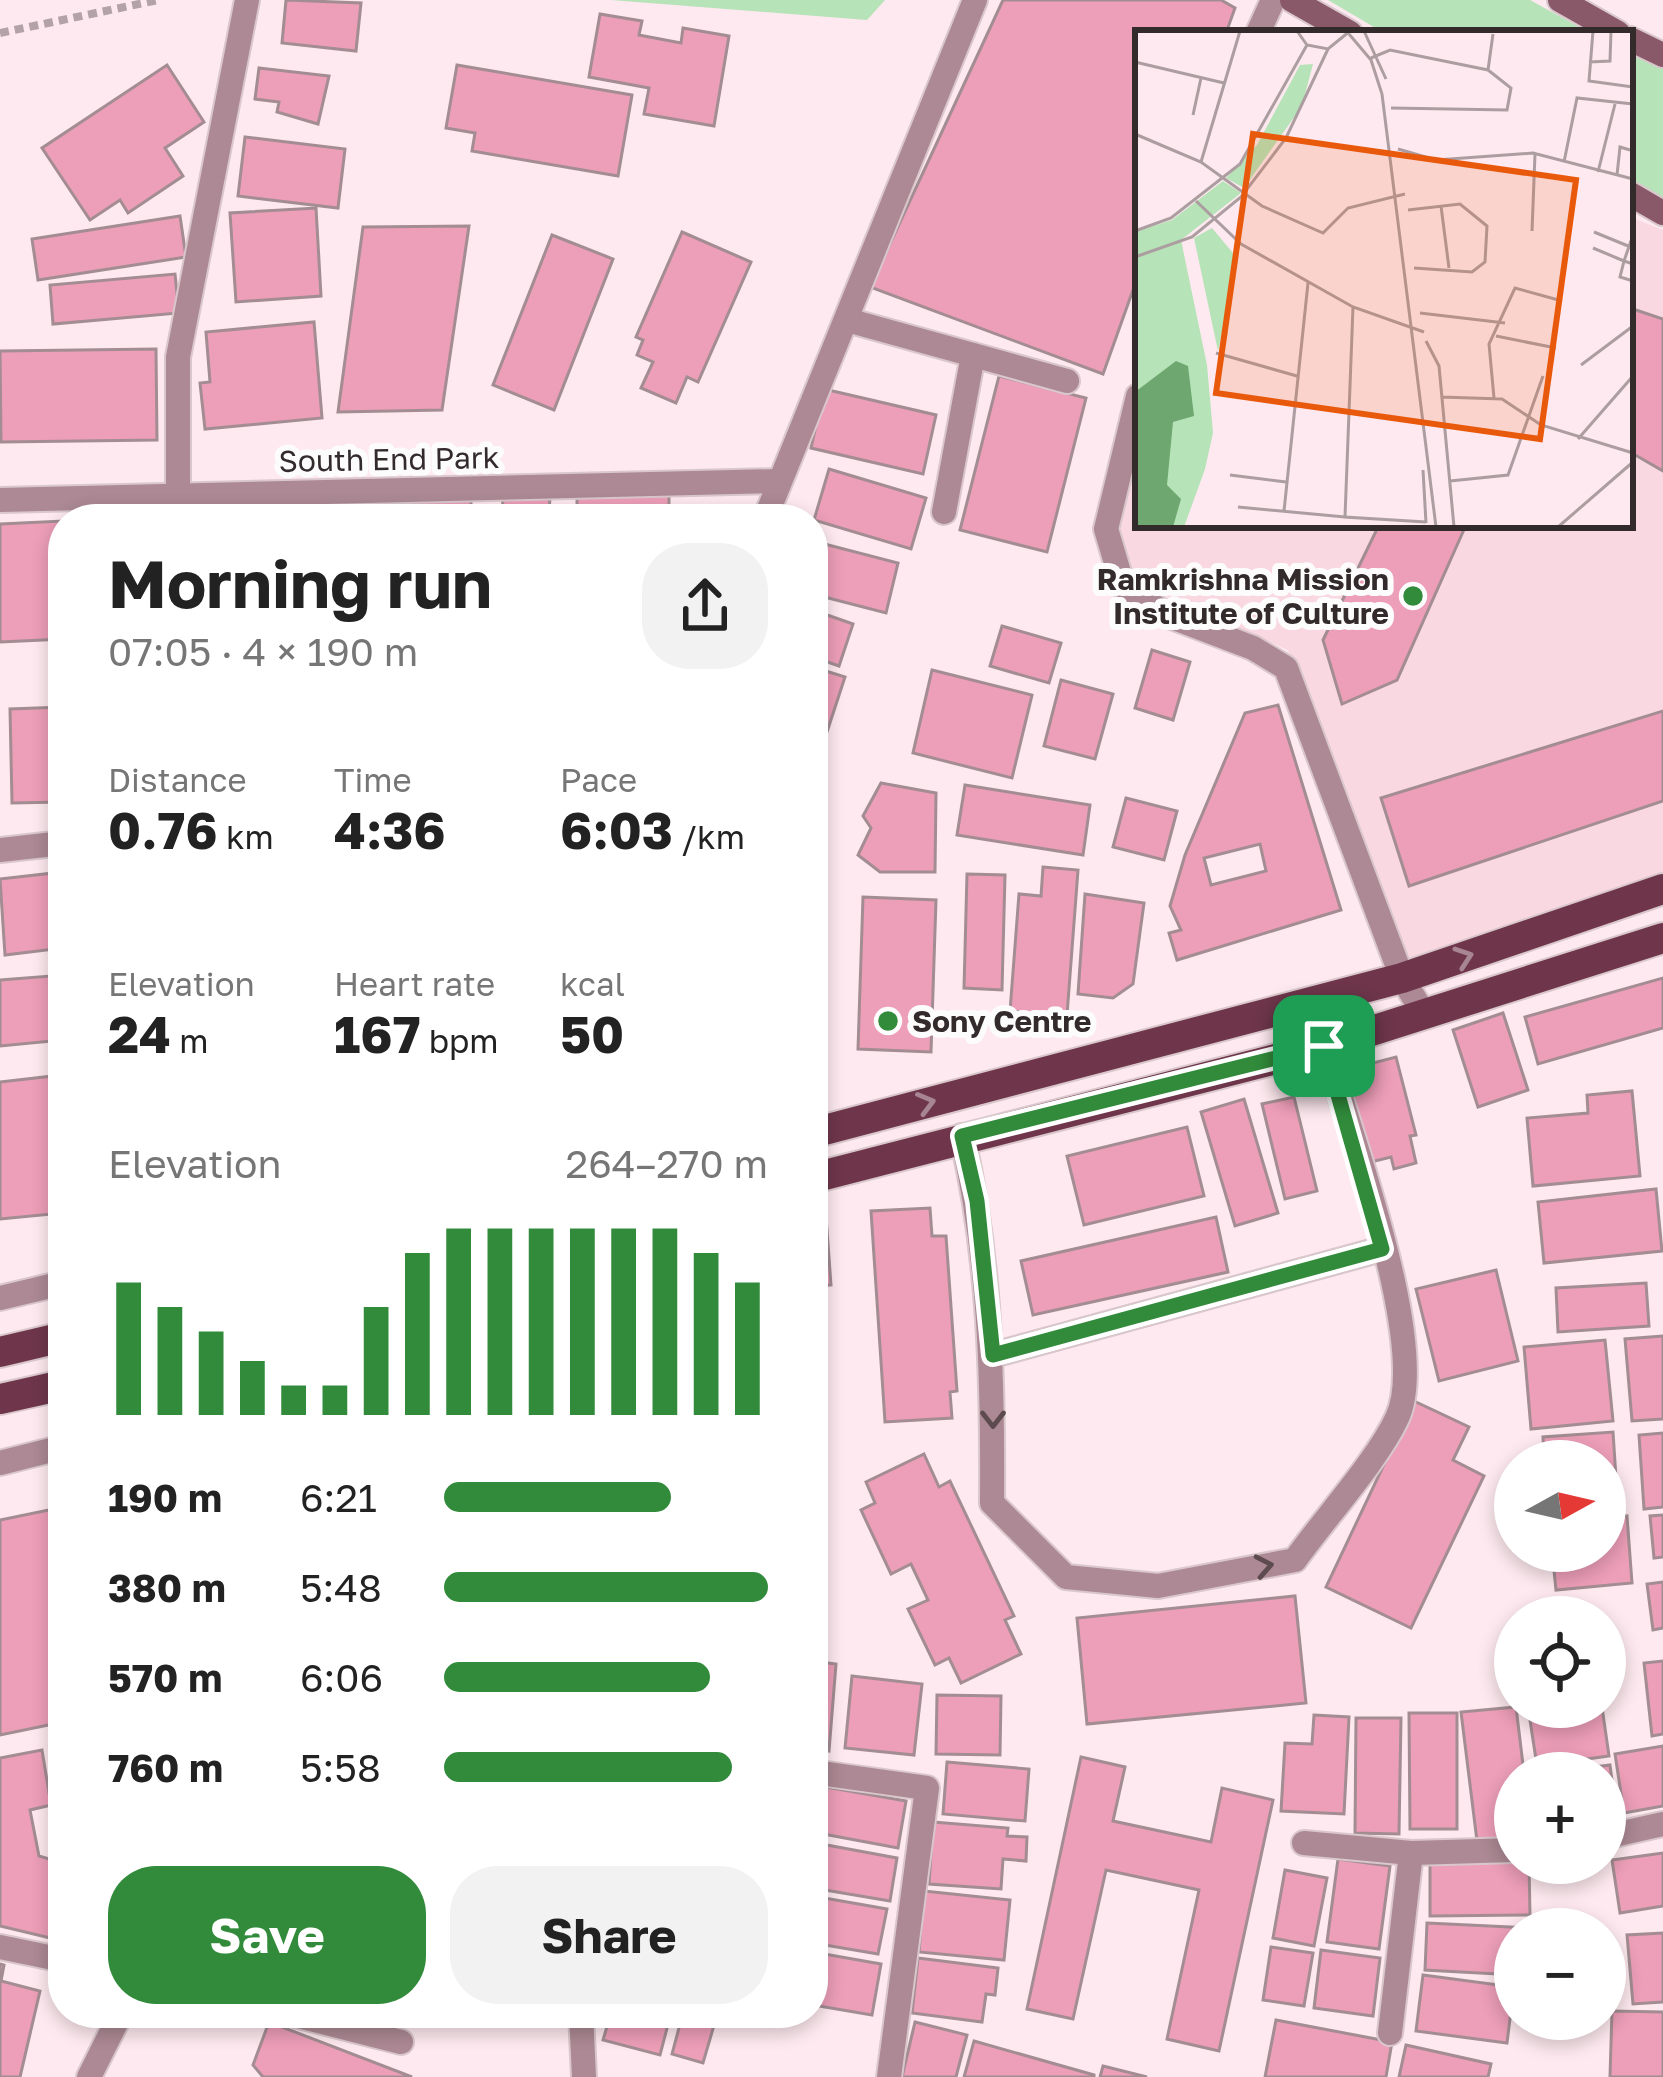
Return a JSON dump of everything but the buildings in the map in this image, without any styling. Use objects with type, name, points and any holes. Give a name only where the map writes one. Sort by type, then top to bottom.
[{"type":"main road","points":[[828,1129],[1402,978],[1663,889]]},
{"type":"main road","points":[[828,1174],[1324,1046],[1663,938]]},
{"type":"main road","points":[[0,1352],[48,1341]]},
{"type":"main road","points":[[0,1399],[48,1388]]},
{"type":"street","points":[[178,493],[178,357],[247,0]]},
{"type":"street","points":[[771,504],[975,0]]},
{"type":"street","points":[[1259,30],[1273,0]]},
{"type":"street","points":[[1292,0],[1345,30]]},
{"type":"street","points":[[1560,0],[1613,30]]},
{"type":"street","points":[[1633,41],[1663,56]]},
{"type":"street","points":[[1633,196],[1663,213]]},
{"type":"street","points":[[847,320],[1067,381]]},
{"type":"street","points":[[944,512],[973,355]]},
{"type":"street","points":[[1135,409],[1106,530],[1124,586],[1169,616],[1252,648],[1286,668],[1402,978],[1424,1014]]},
{"type":"street","name":"South End Park","points":[[0,500],[779,481]]},
{"type":"street","points":[[0,850],[48,845]]},
{"type":"street","points":[[962,1136],[977,1201],[993,1355],[992,1504],[1066,1577],[1158,1586],[1295,1560],[1397,1418],[1408,1369],[1402,1317],[1324,1046]]},
{"type":"street","points":[[993,1355],[1382,1249]]},
{"type":"street","points":[[0,1298],[48,1286]]},
{"type":"street","points":[[0,1463],[48,1451]]},
{"type":"street","points":[[828,1774],[927,1788],[889,2077]]},
{"type":"street","points":[[1626,1832],[1663,1824]]},
{"type":"street","points":[[1304,1843],[1411,1853],[1494,1851]]},
{"type":"street","points":[[1390,2033],[1411,1853]]},
{"type":"street","points":[[0,1947],[48,1957]]},
{"type":"street","points":[[89,2077],[114,2028]]},
{"type":"street","points":[[345,2028],[401,2042]]},
{"type":"street","points":[[582,2028],[584,2077]]},
{"type":"path","points":[[0,33],[158,0]]},
{"type":"shaded area","name":"Ramkrishna Mission Institute of Culture","points":[[1633,218],[1663,230],[1663,901],[1409,982],[1288,650],[1133,582],[1113,530],[1135,458],[1135,528],[1633,528]]},
{"type":"green space","points":[[611,0],[885,0],[867,20]]},
{"type":"green space","points":[[1328,0],[1530,0],[1585,30],[1379,30]]},
{"type":"green space","points":[[1633,53],[1663,67],[1663,197],[1633,180]]},
{"type":"place","name":"Ramkrishna Mission Institute of Culture","points":[[1413,596]]},
{"type":"place","name":"Sony Centre","points":[[888,1021]]},
{"type":"route","points":[[1324,1046],[1382,1249],[993,1355],[977,1201],[962,1136],[1324,1046]]}]
